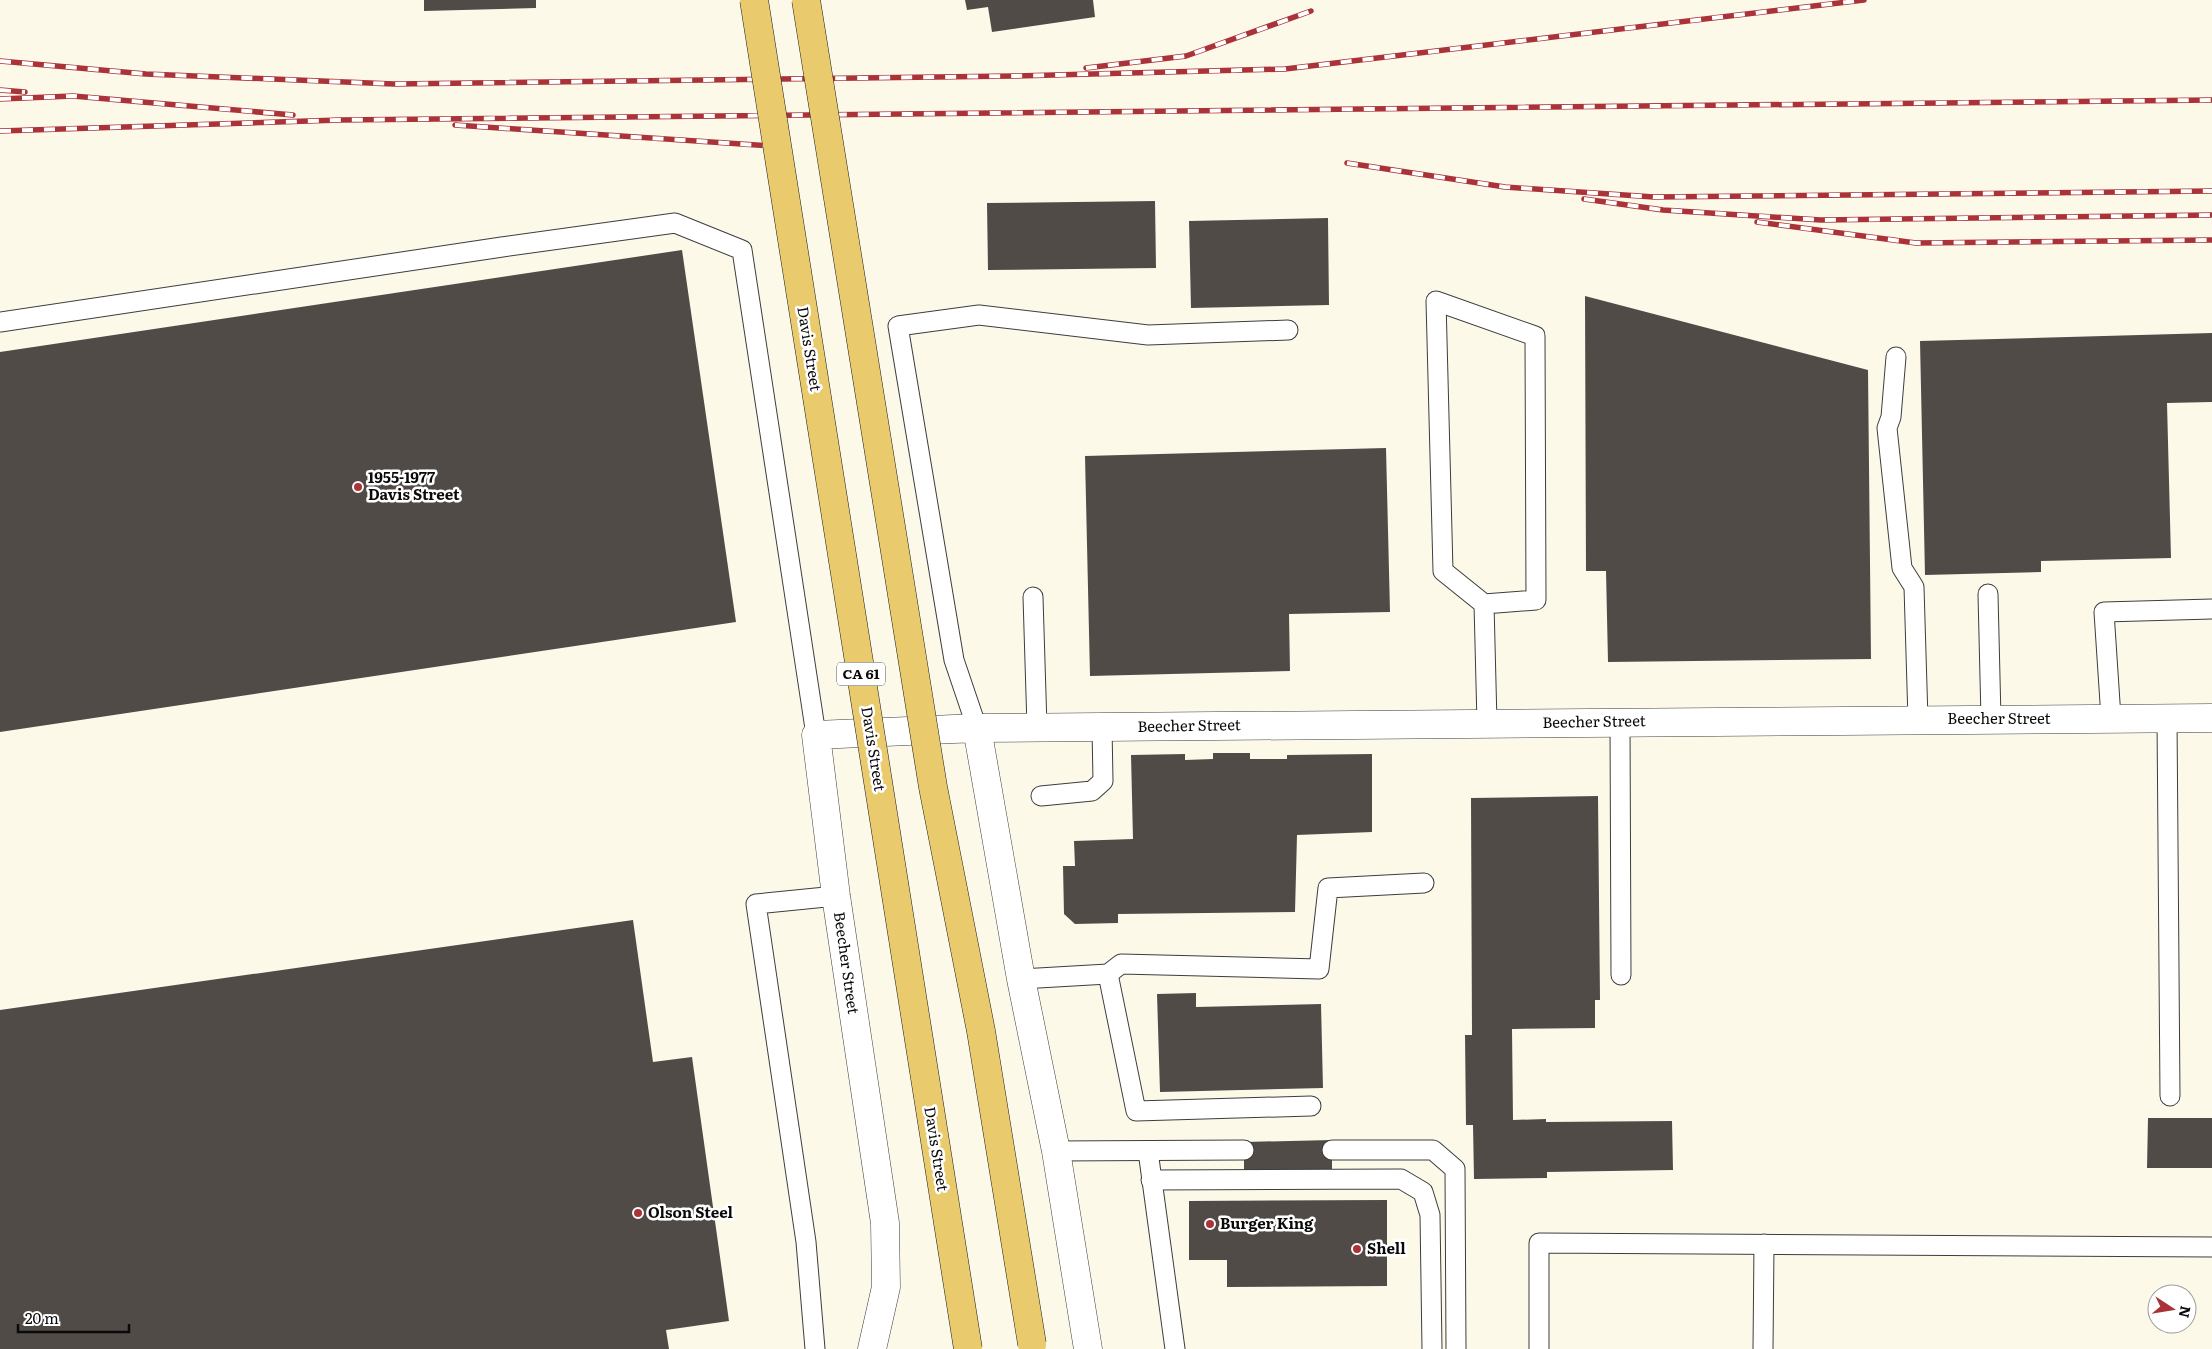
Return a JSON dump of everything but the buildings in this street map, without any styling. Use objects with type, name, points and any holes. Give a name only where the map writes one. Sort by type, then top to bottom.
[{"type":"main road","name":"Davis Street","points":[[754,0],[968,1349]]},
{"type":"main road","points":[[806,0],[932,787],[981,1031],[1032,1344]]},
{"type":"street","name":"Beecher Street","points":[[872,1349],[886,1287],[885,1223],[836,896],[816,735],[1037,727],[2212,718]]},
{"type":"street","points":[[977,728],[1022,979],[1056,1152],[1088,1349]]},
{"type":"lane","points":[[0,322],[676,223],[742,250],[816,735]]},
{"type":"lane","points":[[1484,604],[1536,600],[1535,336],[1436,302],[1443,571],[1484,604],[1487,723]]},
{"type":"lane","points":[[977,728],[954,660],[898,326],[979,316],[1148,335],[1288,330]]},
{"type":"lane","points":[[1896,357],[1891,417],[1887,428],[1902,568],[1914,587],[1918,720]]},
{"type":"lane","points":[[1988,594],[1991,719]]},
{"type":"lane","points":[[1033,597],[1037,727]]},
{"type":"lane","points":[[2111,718],[2104,612],[2212,609]]},
{"type":"lane","points":[[2167,718],[2170,1096]]},
{"type":"lane","points":[[1620,722],[1621,974]]},
{"type":"lane","points":[[1041,796],[1092,791],[1103,781],[1102,727]]},
{"type":"lane","points":[[1022,979],[1108,974],[1121,964],[1319,969],[1328,888],[1424,883]]},
{"type":"lane","points":[[815,1349],[806,1242],[756,904],[836,896]]},
{"type":"lane","points":[[1108,974],[1136,1112],[1311,1106]]},
{"type":"lane","points":[[1056,1152],[1244,1150]]},
{"type":"lane","points":[[1332,1150],[1433,1150],[1454,1169],[1456,1349]]},
{"type":"lane","points":[[1148,1151],[1175,1349]]},
{"type":"lane","points":[[1151,1180],[1401,1179],[1423,1192],[1430,1215],[1432,1349]]},
{"type":"lane","points":[[1539,1349],[1539,1243],[2212,1247]]},
{"type":"lane","points":[[1763,1349],[1764,1244]]},
{"type":"railway","points":[[0,61],[146,74],[394,84],[1014,76],[1285,69],[1864,0]]},
{"type":"railway","points":[[1086,68],[1186,56],[1311,11]]},
{"type":"railway","points":[[0,90],[25,92]]},
{"type":"railway","points":[[0,99],[73,96],[293,115]]},
{"type":"railway","points":[[0,131],[340,120],[2212,100]]},
{"type":"railway","points":[[455,125],[786,147]]},
{"type":"railway","points":[[1347,163],[1505,187],[1654,197],[2212,191]]},
{"type":"railway","points":[[1584,199],[1663,210],[1821,220],[2212,215]]},
{"type":"railway","points":[[1757,222],[1916,243],[2212,240]]},
{"type":"place","name":"1955-1977 Davis Street","points":[[358,487]]},
{"type":"place","name":"Olson Steel","points":[[638,1213]]},
{"type":"place","name":"Burger King","points":[[1210,1224]]},
{"type":"place","name":"Shell","points":[[1357,1249]]}]
